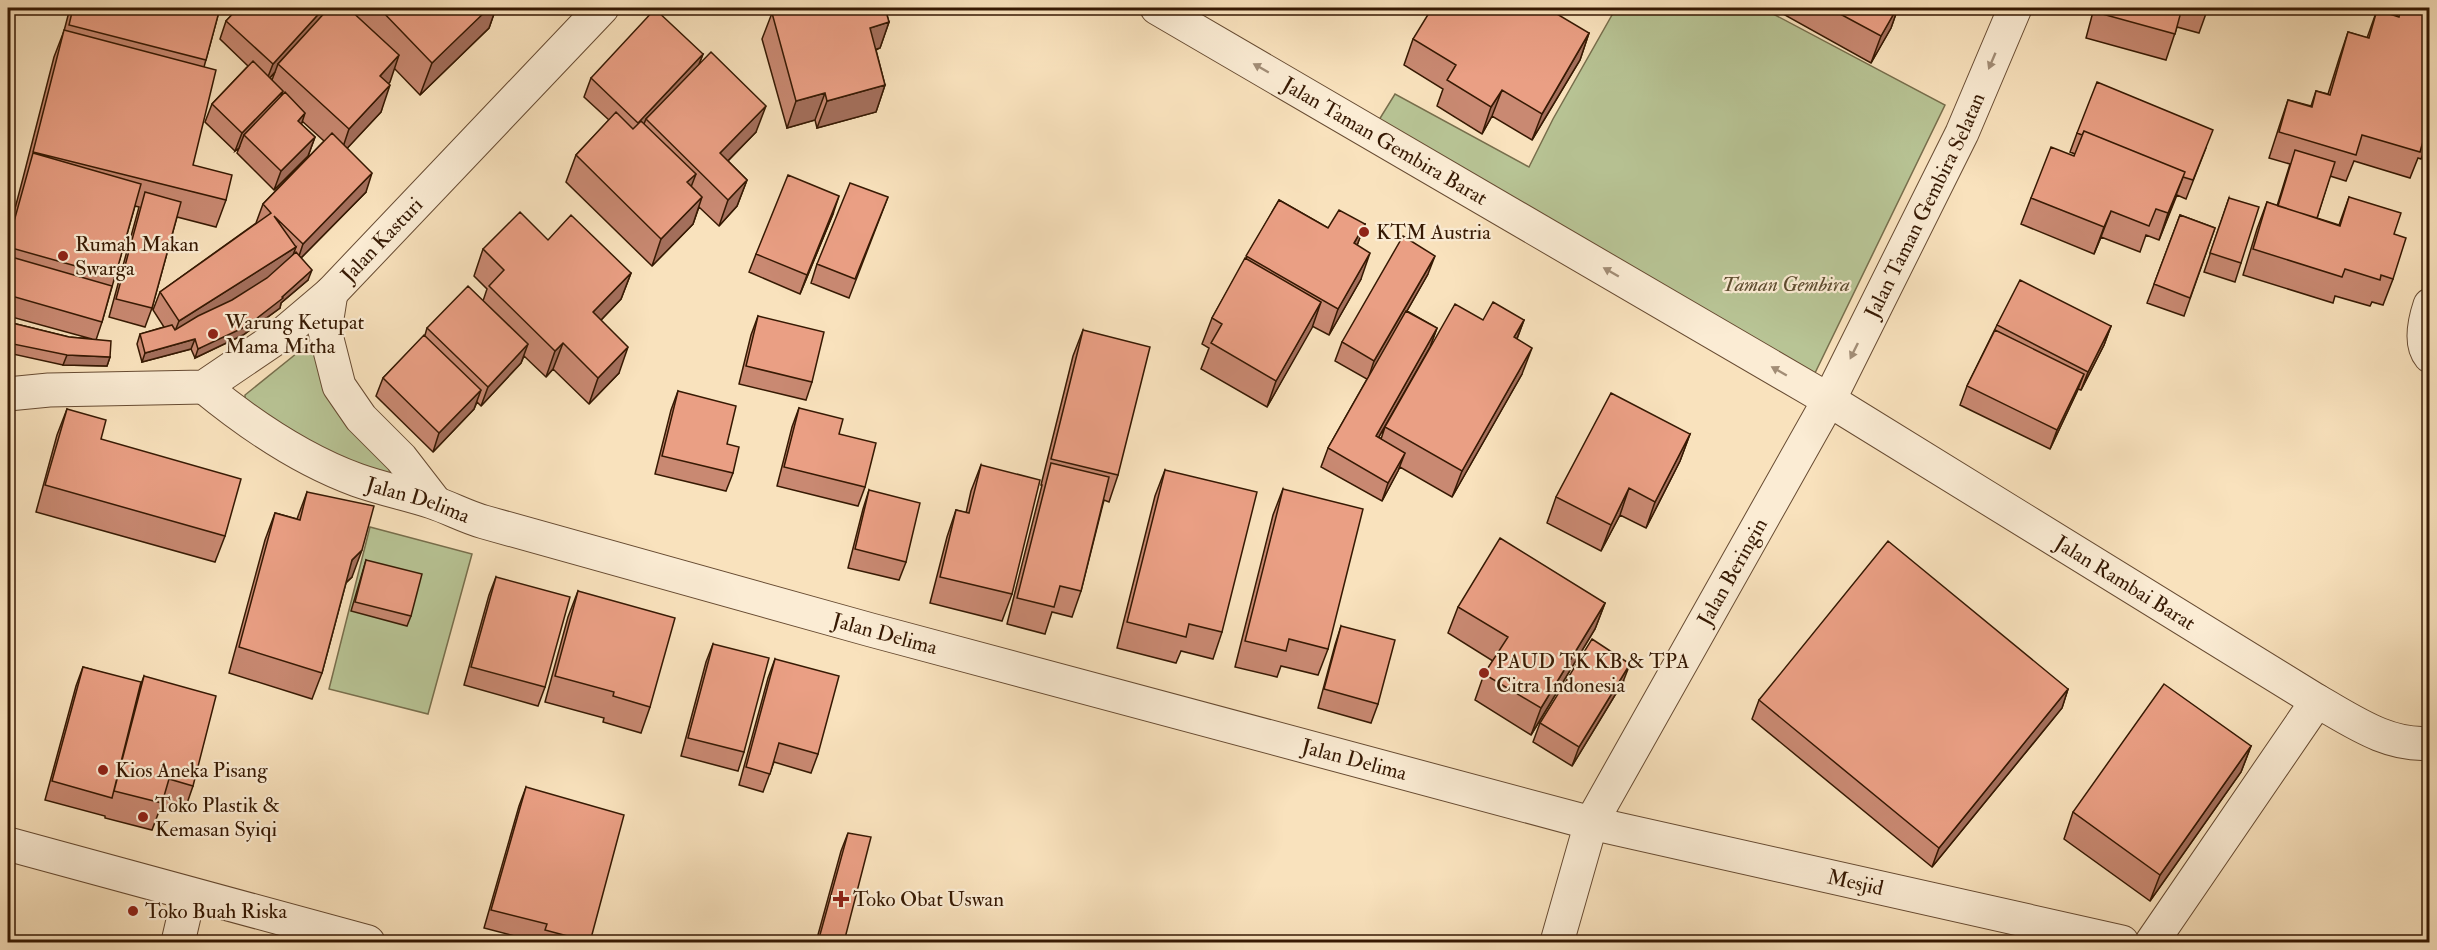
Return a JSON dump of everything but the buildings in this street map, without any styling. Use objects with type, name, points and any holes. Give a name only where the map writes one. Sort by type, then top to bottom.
[{"type":"street","name":"Jalan Kasturi","points":[[204,387],[285,332],[331,293],[602,8]]},
{"type":"street","name":"Jalan Taman Gembira Barat","points":[[1157,8],[1829,400]]},
{"type":"street","name":"Jalan Taman Gembira Selatan","points":[[1829,400],[1962,133],[2015,8]]},
{"type":"street","points":[[331,293],[325,331],[339,386],[361,418],[401,458],[435,502]]},
{"type":"street","points":[[2430,305],[2425,333],[2425,351],[2430,356]]},
{"type":"street","points":[[8,397],[49,390],[204,387]]},
{"type":"street","name":"Jalan Delima","points":[[204,387],[231,409],[324,466],[382,489],[435,502],[470,518],[1591,823]]},
{"type":"street","name":"Jalan Rambai Barat","points":[[1829,400],[2317,701],[2378,735],[2422,743],[2430,742]]},
{"type":"street","name":"Jalan Beringin","points":[[1557,942],[1591,823],[1829,400]]},
{"type":"street","points":[[2152,942],[2317,701]]},
{"type":"street","name":"Mesjid","points":[[1591,823],[2122,942]]},
{"type":"street","points":[[8,844],[368,942]]},
{"type":"street","points":[[178,942],[189,895]]},
{"type":"green space","name":"Taman Gembira","points":[[1616,8],[1762,8],[1945,105],[1815,373],[1374,128],[1395,94],[1529,167],[1553,119]]},
{"type":"green space","points":[[312,341],[393,468],[389,475],[340,459],[245,399],[245,395]]},
{"type":"green space","points":[[370,527],[472,554],[428,714],[329,689]]},
{"type":"place","name":"KTM Austria","points":[[1364,232]]},
{"type":"place","name":"Rumah Makan Swarga","points":[[63,256]]},
{"type":"place","name":"Warung Ketupat Mama Mitha","points":[[213,334]]},
{"type":"place","name":"PAUD TK KB & TPA Citra Indonesia","points":[[1484,673]]},
{"type":"place","name":"Kios Aneka Pisang","points":[[103,770]]},
{"type":"place","name":"Toko Plastik & Kemasan Syiqi","points":[[143,817]]},
{"type":"place","name":"Toko Obat Uswan","points":[[841,899]]},
{"type":"place","name":"Toko Buah Riska","points":[[133,911]]}]
